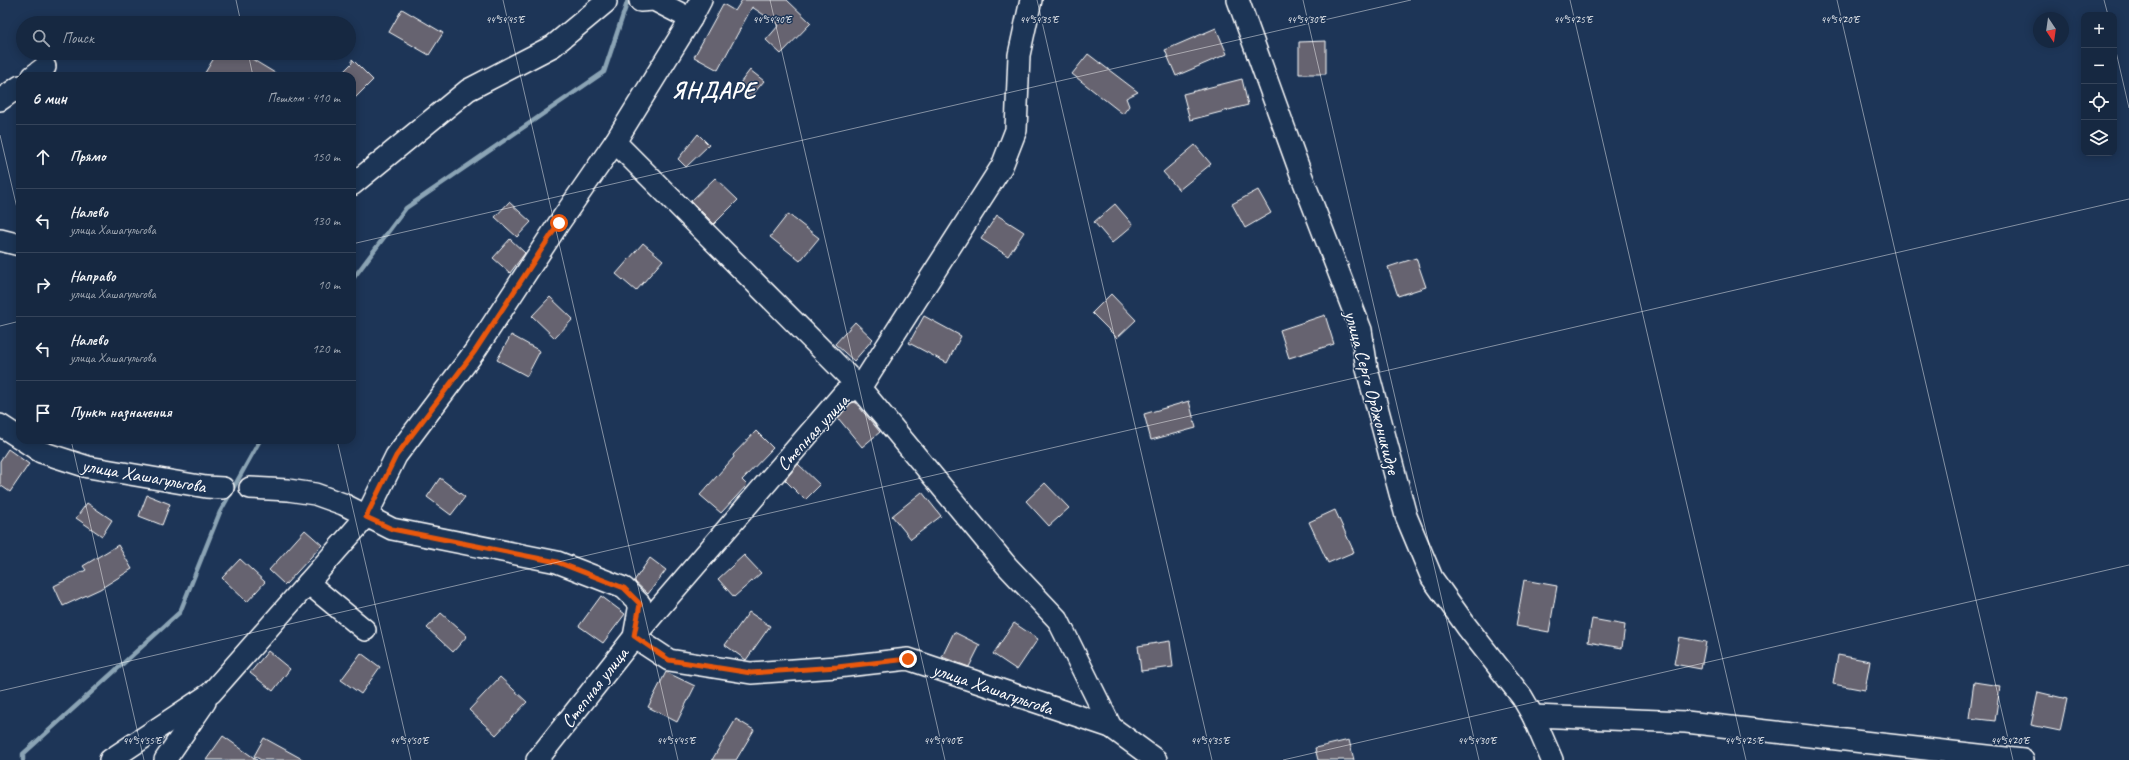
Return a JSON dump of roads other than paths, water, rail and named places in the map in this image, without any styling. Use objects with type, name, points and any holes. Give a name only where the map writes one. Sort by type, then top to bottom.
[{"type":"street","points":[[640,1],[654,0],[691,19]]},
{"type":"street","points":[[165,760],[210,693],[366,517],[396,456],[475,351],[559,223],[615,142],[691,19],[701,0]]},
{"type":"street","name":"Степная улица","points":[[537,760],[634,636],[844,393],[860,388],[1002,166],[1016,130],[1019,55],[1031,0]]},
{"type":"street","name":"улица Серго Орджоникидзе","points":[[1238,0],[1302,177],[1361,330],[1366,370],[1406,516],[1432,578],[1467,627],[1522,697],[1533,716],[1552,760]]},
{"type":"street","points":[[356,182],[468,90],[553,46],[608,1]]},
{"type":"street","points":[[0,100],[16,89]]},
{"type":"street","points":[[615,142],[860,388],[1007,566],[1058,620],[1110,727],[1156,760]]},
{"type":"street","points":[[0,240],[16,244]]},
{"type":"street","points":[[0,425],[16,435]]},
{"type":"street","name":"улица Хашагульгова","points":[[28,444],[41,452],[88,467],[206,487],[223,488]]},
{"type":"street","points":[[250,488],[288,490],[315,494],[343,504],[392,529],[557,562],[624,588],[640,604],[634,636]]},
{"type":"street","points":[[308,583],[365,630]]},
{"type":"street","name":"улица Хашагульгова","points":[[634,636],[669,660],[751,673],[837,667],[908,659],[1110,727]]},
{"type":"street","points":[[123,757],[210,693]]},
{"type":"street","points":[[1533,716],[1686,722],[2023,760]]},
{"type":"waterway","points":[[356,275],[406,208],[604,72],[628,0]]},
{"type":"waterway","points":[[23,760],[23,754],[180,612],[220,512],[258,444]]},
{"type":"district","name":"ЯНДАРЕ","points":[[714,90]]}]
